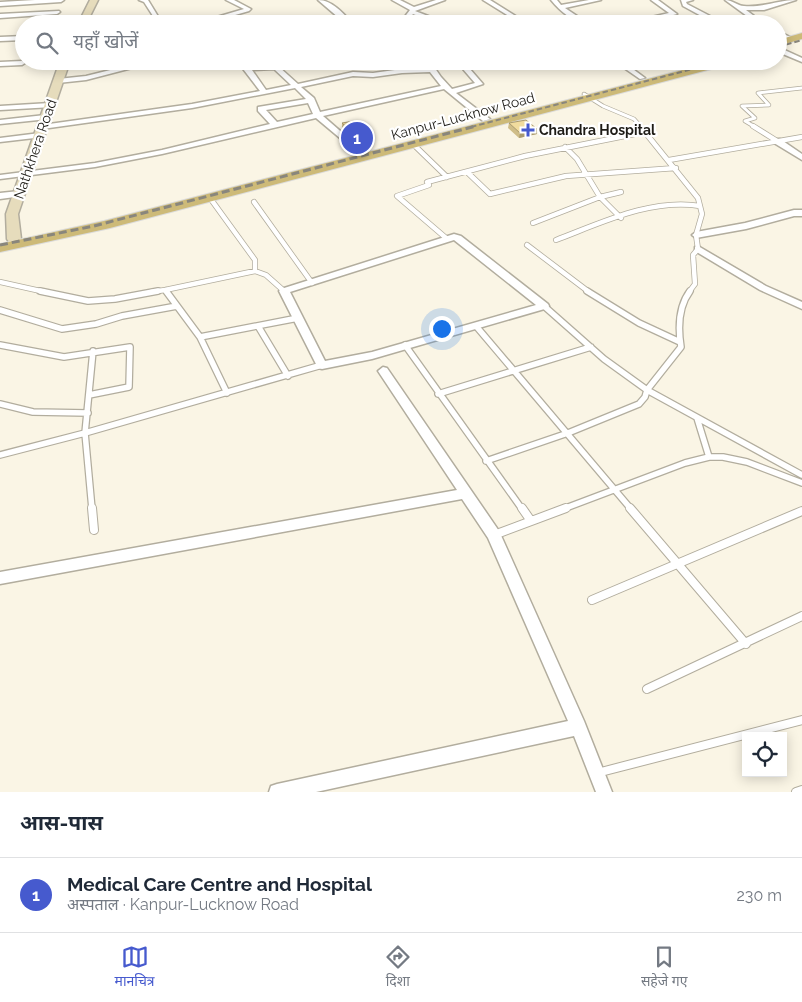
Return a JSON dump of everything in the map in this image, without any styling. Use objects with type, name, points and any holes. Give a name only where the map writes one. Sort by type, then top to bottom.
[{"type":"main road","points":[[787,40],[802,36]]},
{"type":"main road","points":[[787,46],[802,42]]},
{"type":"main road","name":"Kanpur-Lucknow Road","points":[[0,241],[413,144],[588,96],[673,70]]},
{"type":"main road","name":"Kanpur-Lucknow Road","points":[[0,248],[105,225],[210,198],[259,181],[359,152],[486,119],[693,70]]},
{"type":"street","points":[[0,4],[61,0]]},
{"type":"street","points":[[86,15],[94,0]]},
{"type":"street","points":[[142,0],[146,1],[156,15]]},
{"type":"street","points":[[227,15],[248,9],[229,0]]},
{"type":"street","points":[[320,0],[341,15]]},
{"type":"street","points":[[395,0],[423,15]]},
{"type":"street","points":[[410,15],[413,11],[442,0]]},
{"type":"street","points":[[486,0],[511,15]]},
{"type":"street","points":[[554,0],[560,7],[572,15]]},
{"type":"street","points":[[560,7],[598,0]]},
{"type":"street","points":[[654,0],[674,14],[669,15]]},
{"type":"street","points":[[690,0],[684,2],[686,5],[704,15]]},
{"type":"street","points":[[728,0],[750,15]]},
{"type":"street","points":[[740,8],[764,8],[793,0]]},
{"type":"street","points":[[0,16],[57,12]]},
{"type":"street","points":[[0,39],[15,38]]},
{"type":"street","points":[[787,53],[802,60]]},
{"type":"street","points":[[0,64],[15,63]]},
{"type":"street","name":"Nathkhera Road","points":[[14,238],[12,214],[62,70]]},
{"type":"street","points":[[58,81],[86,78],[119,70]]},
{"type":"street","points":[[247,70],[264,93]]},
{"type":"street","points":[[280,70],[311,100],[317,115],[359,152]]},
{"type":"street","points":[[0,140],[43,127],[192,106],[354,74],[373,75],[432,70],[449,89],[486,119]]},
{"type":"street","points":[[0,177],[27,175],[162,152],[274,124],[480,84],[467,70]]},
{"type":"street","points":[[630,70],[642,78]]},
{"type":"street","points":[[252,95],[274,124]]},
{"type":"street","points":[[261,109],[311,100]]},
{"type":"street","points":[[0,108],[50,105]]},
{"type":"street","points":[[0,122],[43,127]]},
{"type":"street","points":[[777,141],[802,158]]},
{"type":"street","points":[[0,196],[19,194]]},
{"type":"street","points":[[696,235],[746,226],[794,213],[802,213]]},
{"type":"street","points":[[446,238],[458,238],[544,306],[405,346],[322,365],[284,291],[446,238]]},
{"type":"street","points":[[698,249],[763,288],[802,306]]},
{"type":"street","points":[[383,371],[494,535],[578,727],[604,792]]},
{"type":"street","points":[[0,578],[466,492]]},
{"type":"street","points":[[276,792],[578,727]]},
{"type":"lane","points":[[777,141],[745,122],[755,118],[742,106],[769,105],[758,93],[802,88]]},
{"type":"lane","points":[[486,461],[629,410],[639,404],[645,397],[647,390],[681,346],[678,330],[684,299],[694,284],[694,255],[698,249],[696,235],[702,214],[698,198],[676,168],[634,119],[603,106],[588,96]]},
{"type":"lane","points":[[446,238],[397,196],[429,185],[427,182],[565,147],[645,132]]},
{"type":"lane","points":[[669,160],[802,138]]},
{"type":"lane","points":[[413,144],[447,177]]},
{"type":"lane","points":[[565,147],[577,159],[600,197],[621,218]]},
{"type":"lane","points":[[467,172],[490,194],[566,176],[676,168]]},
{"type":"lane","points":[[532,223],[600,197],[621,192]]},
{"type":"lane","points":[[210,198],[255,260],[255,271]]},
{"type":"lane","points":[[254,202],[312,283]]},
{"type":"lane","points":[[556,240],[621,218],[633,212],[686,202],[700,206]]},
{"type":"lane","points":[[527,245],[565,277],[597,298],[660,334],[680,342]]},
{"type":"lane","points":[[0,282],[33,288],[64,298],[90,301],[165,290],[255,271],[266,275],[284,291]]},
{"type":"lane","points":[[165,290],[200,337],[227,393]]},
{"type":"lane","points":[[0,310],[62,329],[96,324],[122,316],[177,306]]},
{"type":"lane","points":[[544,306],[591,348],[647,390],[802,476]]},
{"type":"lane","points":[[200,337],[298,318]]},
{"type":"lane","points":[[258,326],[288,376]]},
{"type":"lane","points":[[476,326],[680,563],[746,644]]},
{"type":"lane","points":[[0,345],[64,357],[93,351],[130,347],[129,387],[89,395]]},
{"type":"lane","points":[[405,346],[531,521]]},
{"type":"lane","points":[[438,394],[591,348]]},
{"type":"lane","points":[[93,351],[85,433],[94,530]]},
{"type":"lane","points":[[0,455],[85,433],[322,365]]},
{"type":"lane","points":[[0,404],[33,412],[88,413]]},
{"type":"lane","points":[[697,417],[709,457]]},
{"type":"lane","points":[[494,535],[618,490],[684,463],[709,457],[735,459],[802,483]]},
{"type":"lane","points":[[592,600],[802,511]]},
{"type":"lane","points":[[647,689],[802,616]]},
{"type":"lane","points":[[597,773],[802,720]]},
{"type":"lane","points":[[796,792],[802,790]]},
{"type":"building","points":[[526,120],[537,129],[520,133],[509,123]]},
{"type":"building","points":[[354,121],[366,132],[355,135],[342,123]]},
{"type":"railway","points":[[787,44],[802,40]]},
{"type":"railway","points":[[471,127],[689,70]]},
{"type":"railway","points":[[0,245],[94,226],[476,126]]},
{"type":"place","name":"Chandra Hospital","points":[[528,130]]},
{"type":"place","name":"Medical Care Centre and Hospital","points":[[357,138]]}]
